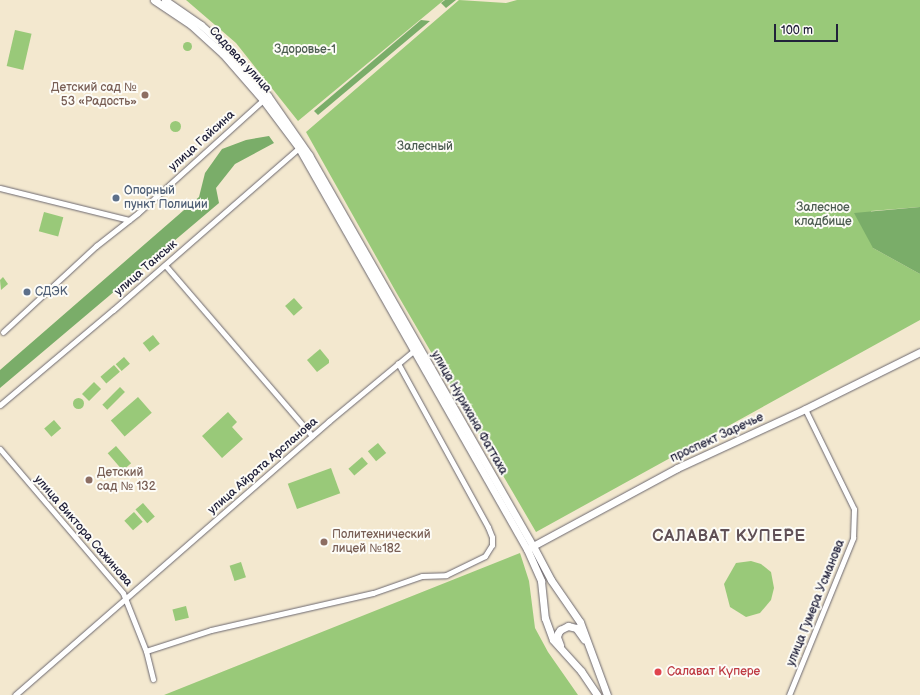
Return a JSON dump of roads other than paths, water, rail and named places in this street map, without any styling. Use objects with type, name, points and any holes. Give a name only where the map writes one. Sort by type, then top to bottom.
[{"type":"street","name":"Садовая улица","points":[[154,0],[198,31],[223,54],[301,146]]},
{"type":"street","name":"Садовая улица","points":[[165,0],[201,25],[222,45],[268,96],[301,146]]},
{"type":"street","name":"улица Гайсина","points":[[3,332],[96,246],[129,220],[263,100]]},
{"type":"street","name":"улица Тансык","points":[[0,405],[165,265],[301,146]]},
{"type":"street","name":"улица Нурихана Фаттаха","points":[[301,146],[530,547],[558,592],[580,622],[607,695]]},
{"type":"street","points":[[0,188],[129,220]]},
{"type":"street","points":[[165,265],[312,436]]},
{"type":"street","name":"улица Айрата Арсланова","points":[[15,695],[312,436],[416,348]]},
{"type":"street","name":"проспект Заречье","points":[[530,547],[677,468],[805,409],[920,352]]},
{"type":"street","points":[[146,651],[211,630],[373,593],[422,576],[446,575],[485,556],[492,545],[492,537],[488,527],[398,363]]},
{"type":"street","name":"улица Гумера Усманова","points":[[790,695],[853,538],[854,509],[805,409]]},
{"type":"street","name":"улица Виктора Сажинова","points":[[0,449],[126,598],[146,651],[153,679]]},
{"type":"street","name":"улица Нурихана Фаттаха","points":[[530,547],[541,581],[547,627],[553,640],[581,671],[597,695]]},
{"type":"street","points":[[562,651],[557,637],[560,630],[564,627],[572,626],[576,628],[588,643]]},
{"type":"place","name":"Детский сад № 53 «Радость»","points":[[145,95]]},
{"type":"place","name":"Опорный пункт Полиции","points":[[116,198]]},
{"type":"place","name":"СДЭК","points":[[27,292]]},
{"type":"place","name":"Детский сад № 132","points":[[89,480]]},
{"type":"place","name":"Политехнический лицей №182","points":[[324,542]]},
{"type":"place","name":"Салават Күпере","points":[[658,672]]},
{"type":"district","name":"САЛАВАТ КУПЕРЕ","points":[[729,537]]},
{"type":"park label","name":"Здоровье-1","points":[[305,50]]},
{"type":"park label","name":"Залесный","points":[[425,147]]},
{"type":"park label","name":"Залесное кладбище","points":[[823,215]]}]
